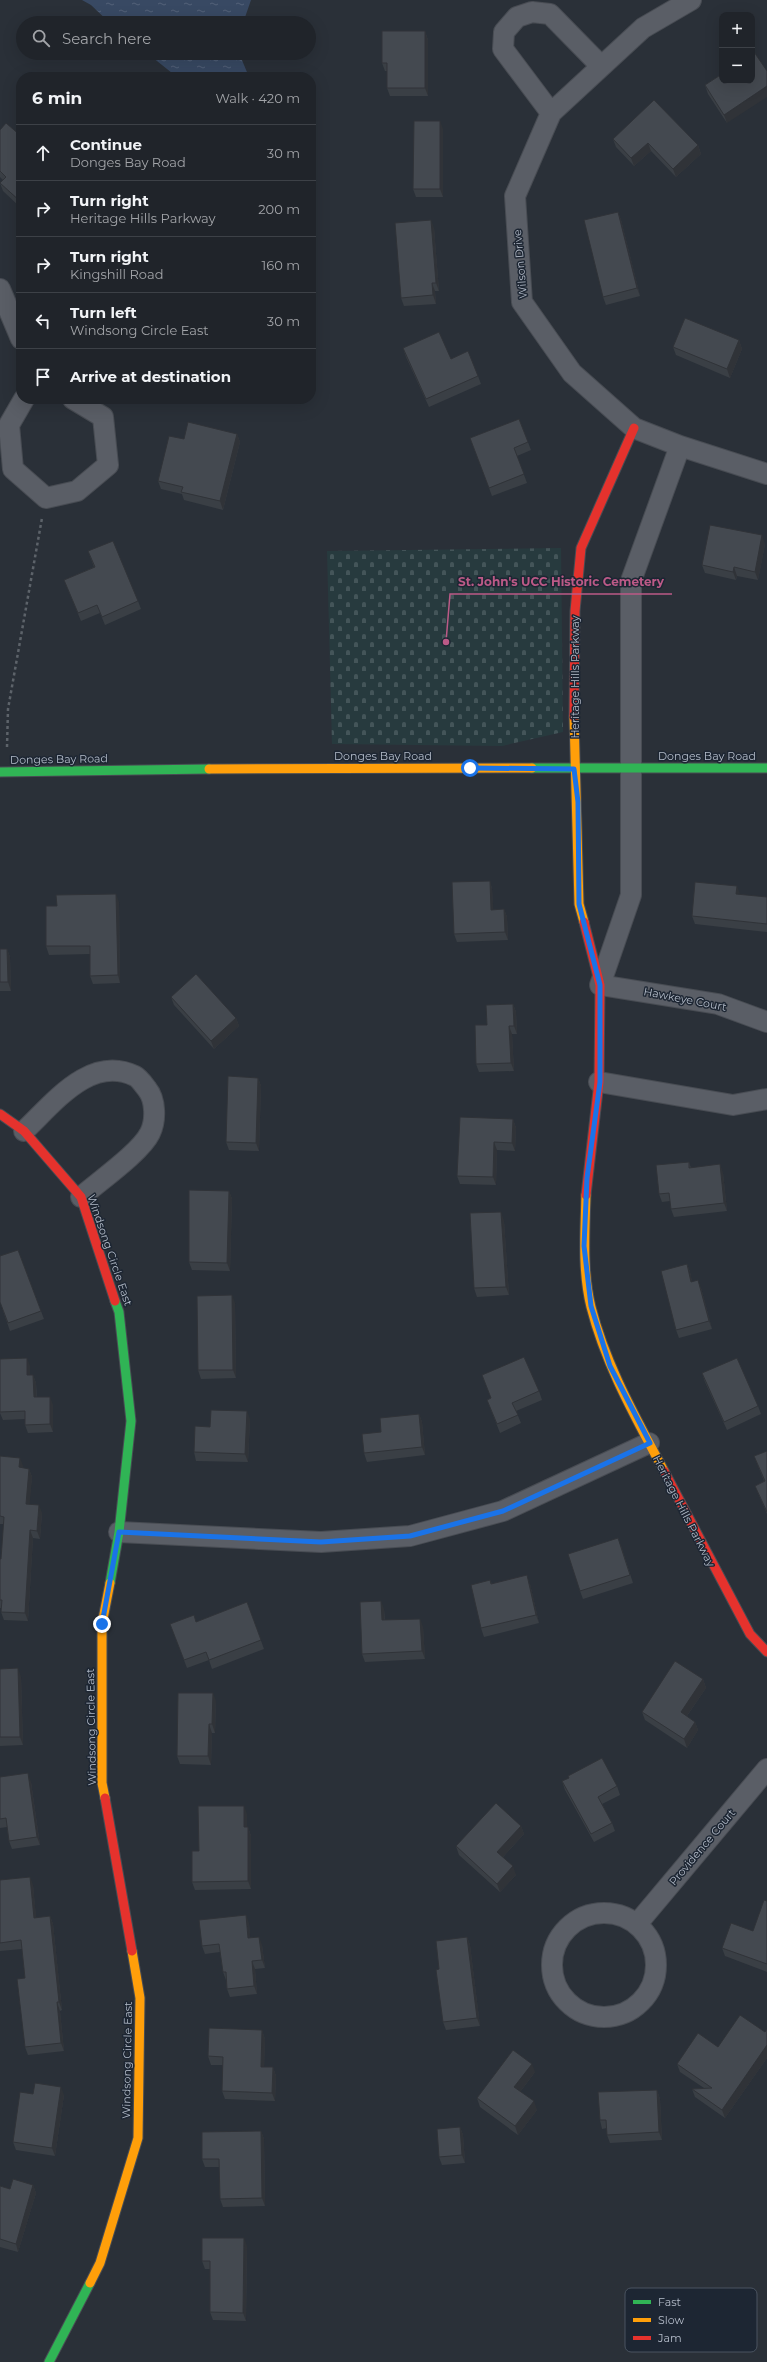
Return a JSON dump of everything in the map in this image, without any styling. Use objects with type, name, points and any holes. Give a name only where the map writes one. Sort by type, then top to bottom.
[{"type":"street","name":"Wilson Drive","points":[[634,428],[572,373],[522,302],[515,196],[551,113],[643,28],[691,0]]},
{"type":"street","points":[[551,113],[503,49],[504,32],[516,17],[532,12],[550,14],[601,66]]},
{"type":"street","points":[[0,288],[16,327]]},
{"type":"street","points":[[21,404],[9,425],[13,469],[46,498],[76,491],[108,465],[102,417],[81,404]]},
{"type":"street","points":[[634,428],[680,446],[767,474]]},
{"type":"street","name":"Heritage Hills Parkway","points":[[634,428],[582,548],[575,611],[574,769],[578,802],[579,904],[600,985],[600,1082],[587,1178],[584,1246],[591,1306],[610,1366],[698,1540],[750,1634],[767,1652]]},
{"type":"street","name":"Heritage Hills Parkway","points":[[600,985],[631,895],[631,581],[680,446]]},
{"type":"street","name":"Donges Bay Road","points":[[0,772],[320,768],[767,768]]},
{"type":"street","name":"Hawkeye Court","points":[[600,985],[718,1004],[767,1022]]},
{"type":"street","points":[[24,1131],[81,1078],[107,1069],[136,1076],[150,1092],[154,1112],[150,1133],[136,1150],[81,1197]]},
{"type":"street","points":[[600,1082],[733,1105],[767,1099]]},
{"type":"street","name":"Windsong Circle East","points":[[0,1114],[24,1131],[81,1197],[120,1320],[131,1421],[119,1532],[102,1624],[102,1783],[140,1998],[138,2138],[100,2263],[49,2362]]},
{"type":"street","points":[[119,1532],[321,1542],[410,1536],[503,1511],[650,1443]]},
{"type":"street","name":"Providence Court","points":[[637,1924],[767,1769]]},
{"type":"street","points":[[604,1912],[622,1916],[637,1924],[648,1937],[652,1947],[656,1969],[652,1985],[643,1998],[630,2009],[620,2013],[599,2016],[583,2012],[568,2002],[555,1983],[552,1971],[552,1954],[559,1937],[571,1924],[586,1915],[604,1912]]},
{"type":"path","points":[[7,747],[8,709],[46,498]]},
{"type":"green space","points":[[561,548],[563,732],[502,746],[332,744],[327,551]]},
{"type":"water","points":[[82,0],[251,0],[245,16],[103,16],[91,5]]},
{"type":"water","points":[[156,60],[242,60],[247,72],[171,72]]},
{"type":"building","points":[[382,31],[425,31],[425,88],[387,88],[387,63],[382,63]]},
{"type":"building","points":[[755,53],[767,71],[767,86],[724,115],[705,85],[719,76],[719,84],[755,84]]},
{"type":"building","points":[[654,100],[698,145],[673,169],[648,143],[631,158],[613,139]]},
{"type":"building","points":[[414,121],[440,121],[440,189],[413,189]]},
{"type":"building","points":[[6,123],[16,132],[16,197],[0,183],[6,177],[0,171],[0,130]]},
{"type":"building","points":[[618,212],[637,288],[603,297],[584,220]]},
{"type":"building","points":[[431,220],[436,283],[432,283],[433,295],[401,298],[395,223]]},
{"type":"building","points":[[685,318],[739,340],[727,369],[673,347]]},
{"type":"building","points":[[439,332],[451,359],[468,351],[478,376],[426,399],[403,348]]},
{"type":"building","points":[[519,419],[528,442],[514,448],[524,474],[489,488],[470,438]]},
{"type":"building","points":[[188,422],[237,434],[220,501],[181,492],[183,487],[158,481],[169,436],[184,439]]},
{"type":"building","points":[[710,525],[762,535],[755,572],[734,567],[733,572],[702,565]]},
{"type":"building","points":[[113,541],[138,601],[102,617],[97,605],[78,613],[64,580],[95,567],[88,551]]},
{"type":"building","points":[[490,881],[491,910],[504,909],[505,932],[454,934],[452,882]]},
{"type":"building","points":[[695,882],[737,886],[736,894],[767,897],[767,924],[692,916]]},
{"type":"building","points":[[116,894],[118,975],[90,976],[90,946],[46,946],[46,906],[57,906],[56,895]]},
{"type":"building","points":[[0,949],[7,949],[8,982],[0,982]]},
{"type":"building","points":[[196,974],[236,1018],[211,1041],[171,997]]},
{"type":"building","points":[[513,1004],[514,1026],[509,1026],[511,1063],[476,1064],[475,1025],[487,1025],[486,1005]]},
{"type":"building","points":[[228,1076],[258,1078],[256,1143],[226,1142]]},
{"type":"building","points":[[460,1117],[513,1119],[512,1143],[494,1142],[493,1177],[457,1176]]},
{"type":"building","points":[[689,1162],[689,1168],[720,1164],[724,1203],[671,1209],[669,1193],[659,1194],[656,1165]]},
{"type":"building","points":[[189,1190],[229,1191],[227,1263],[189,1262]]},
{"type":"building","points":[[501,1212],[506,1287],[474,1288],[470,1213]]},
{"type":"building","points":[[18,1250],[41,1311],[8,1323],[0,1302],[0,1256]]},
{"type":"building","points":[[687,1264],[691,1282],[698,1280],[709,1321],[676,1330],[661,1271]]},
{"type":"building","points":[[232,1295],[233,1370],[198,1370],[197,1296]]},
{"type":"building","points":[[524,1357],[539,1391],[512,1403],[518,1415],[497,1424],[487,1400],[491,1398],[482,1375]]},
{"type":"building","points":[[27,1358],[27,1375],[33,1375],[34,1397],[50,1397],[50,1424],[25,1425],[25,1411],[0,1412],[0,1359]]},
{"type":"building","points":[[737,1358],[758,1406],[724,1422],[702,1373]]},
{"type":"building","points":[[211,1410],[247,1411],[245,1454],[194,1452],[195,1426],[210,1427]]},
{"type":"building","points":[[419,1414],[422,1447],[364,1453],[362,1434],[381,1432],[380,1418]]},
{"type":"building","points":[[767,1451],[767,1512],[755,1486],[765,1481],[754,1456]]},
{"type":"building","points":[[0,1456],[20,1458],[19,1467],[29,1469],[26,1504],[39,1505],[37,1531],[30,1530],[25,1613],[1,1612],[2,1600],[0,1600],[0,1559],[4,1517],[0,1516]]},
{"type":"building","points":[[618,1538],[630,1575],[580,1591],[568,1554]]},
{"type":"building","points":[[527,1575],[536,1615],[481,1628],[471,1585],[490,1580],[491,1584]]},
{"type":"building","points":[[381,1601],[382,1620],[420,1619],[422,1651],[362,1654],[360,1602]]},
{"type":"building","points":[[247,1602],[261,1640],[209,1660],[206,1652],[184,1660],[170,1624],[194,1615],[196,1622]]},
{"type":"building","points":[[675,1661],[703,1679],[681,1712],[695,1722],[684,1739],[642,1712]]},
{"type":"building","points":[[18,1668],[20,1737],[0,1737],[0,1669]]},
{"type":"building","points":[[178,1693],[213,1693],[212,1724],[209,1724],[208,1756],[177,1756]]},
{"type":"building","points":[[602,1758],[617,1786],[598,1797],[612,1823],[591,1834],[562,1781],[569,1778],[568,1776]]},
{"type":"building","points":[[28,1773],[37,1837],[9,1841],[6,1818],[0,1819],[0,1777]]},
{"type":"building","points":[[496,1803],[521,1826],[497,1852],[513,1866],[497,1884],[456,1846]]},
{"type":"building","points":[[198,1806],[244,1806],[244,1827],[248,1827],[248,1881],[192,1882],[192,1851],[199,1851]]},
{"type":"building","points":[[30,1877],[34,1918],[50,1916],[59,2002],[57,2002],[61,2043],[25,2047],[17,1979],[25,1978],[21,1940],[0,1943],[0,1880]]},
{"type":"building","points":[[764,1900],[767,1901],[767,1964],[722,1948],[731,1923],[753,1931]]},
{"type":"building","points":[[246,1915],[248,1938],[259,1937],[262,1960],[252,1961],[254,1986],[227,1989],[226,1972],[223,1972],[219,1944],[202,1946],[199,1920]]},
{"type":"building","points":[[467,1937],[477,2018],[443,2022],[436,1970],[439,1969],[436,1941]]},
{"type":"building","points":[[740,2015],[765,2032],[767,2029],[767,2045],[722,2110],[692,2089],[712,2088],[677,2064],[698,2033],[718,2047]]},
{"type":"building","points":[[209,2028],[262,2030],[261,2067],[273,2067],[272,2093],[222,2091],[223,2057],[208,2056]]},
{"type":"building","points":[[513,2050],[532,2064],[514,2087],[534,2101],[515,2126],[477,2098]]},
{"type":"building","points":[[35,2083],[61,2087],[52,2148],[13,2142],[20,2092],[33,2094]]},
{"type":"building","points":[[657,2090],[659,2132],[607,2135],[606,2120],[600,2120],[598,2092]]},
{"type":"building","points":[[460,2127],[462,2155],[439,2157],[437,2129]]},
{"type":"building","points":[[261,2131],[262,2198],[220,2199],[219,2159],[202,2159],[202,2132]]},
{"type":"building","points":[[13,2179],[33,2185],[16,2244],[0,2239],[0,2186],[10,2189]]},
{"type":"building","points":[[202,2238],[244,2238],[243,2313],[210,2312],[210,2261],[202,2261]]},
{"type":"traffic: fast","points":[[532,768],[767,768]]},
{"type":"traffic: fast","points":[[0,772],[209,769]]},
{"type":"traffic: fast","points":[[110,1583],[119,1532],[131,1421],[119,1312],[115,1301]]},
{"type":"traffic: fast","points":[[49,2362],[90,2283]]},
{"type":"traffic: slow","points":[[574,717],[579,904],[584,922]]},
{"type":"traffic: slow","points":[[209,769],[532,768]]},
{"type":"traffic: slow","points":[[586,1195],[586,1280],[597,1329],[613,1371],[664,1471]]},
{"type":"traffic: slow","points":[[105,1798],[102,1783],[102,1624],[110,1583]]},
{"type":"traffic: slow","points":[[90,2283],[100,2263],[138,2138],[140,1998],[132,1951]]},
{"type":"traffic: jam","points":[[574,717],[575,611],[581,548],[634,428]]},
{"type":"traffic: jam","points":[[584,922],[600,985],[599,1082],[586,1195]]},
{"type":"traffic: jam","points":[[0,1114],[24,1131],[81,1197],[115,1301]]},
{"type":"traffic: jam","points":[[664,1471],[750,1634],[767,1652]]},
{"type":"traffic: jam","points":[[105,1798],[132,1951]]},
{"type":"place","name":"St. John's UCC Historic Cemetery","points":[[446,642]]},
{"type":"route","points":[[102,1624],[119,1532],[321,1542],[410,1536],[503,1511],[650,1443],[610,1366],[591,1306],[584,1246],[587,1178],[600,1082],[600,985],[579,904],[578,802],[574,769],[470,768]]}]
